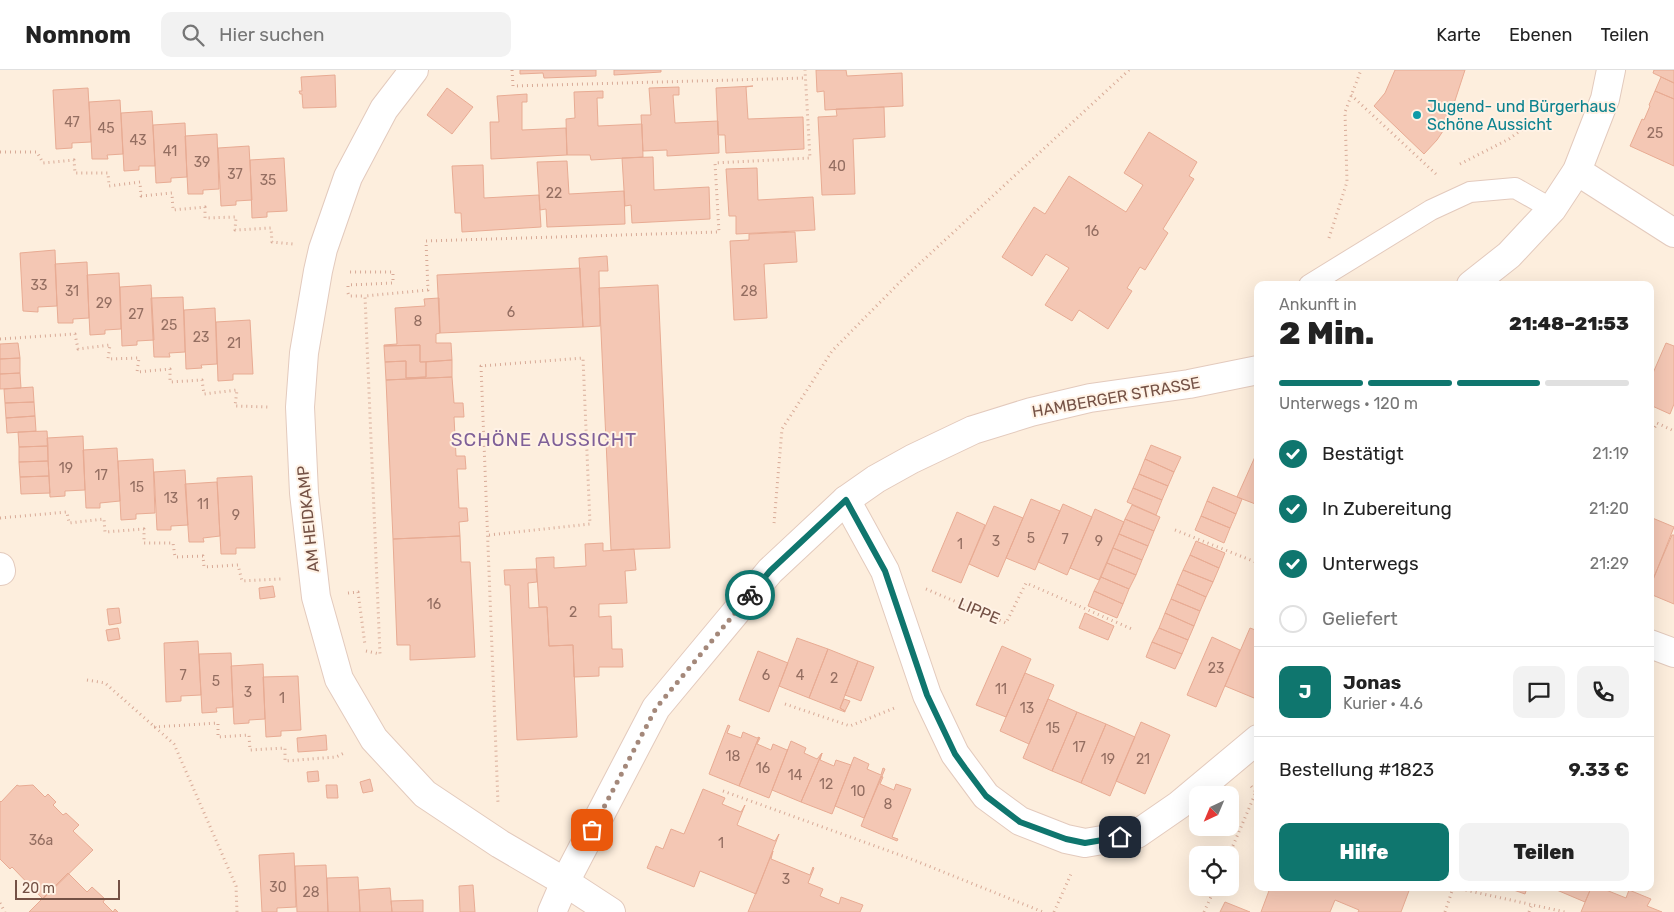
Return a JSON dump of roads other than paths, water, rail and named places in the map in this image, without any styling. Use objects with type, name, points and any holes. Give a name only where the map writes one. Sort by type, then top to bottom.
[{"type":"street","name":"AM HEIDKAMP","points":[[414,70],[384,109],[348,177],[321,260],[304,353],[300,407],[304,493],[316,597],[339,679],[374,739],[425,794],[500,844],[565,882],[611,912]]},
{"type":"street","points":[[1476,281],[1510,255],[1552,209],[1577,171],[1605,99],[1610,70]]},
{"type":"street","points":[[1577,171],[1674,233]]},
{"type":"street","name":"HAMBERGER STRASSE","points":[[552,912],[565,882],[656,708],[770,571],[846,500],[876,479],[912,459],[982,427],[1031,412],[1090,398],[1188,384],[1254,371]]},
{"type":"street","points":[[846,500],[885,571],[927,695],[955,754],[986,796],[1020,822],[1066,839],[1085,843],[1137,834],[1180,805],[1254,741]]},
{"type":"street","points":[[1654,646],[1674,653]]},
{"type":"lane","points":[[1315,281],[1430,210],[1470,192],[1515,188],[1552,209]]},
{"type":"place","name":"Jugend- und Bürgerhaus Schöne Aussicht","points":[[1417,115]]},
{"type":"district","name":"SCHÖNE AUSSICHT","points":[[544,439]]}]
